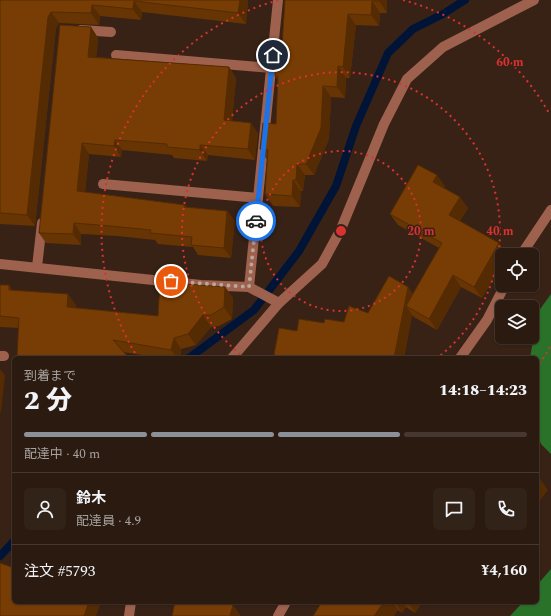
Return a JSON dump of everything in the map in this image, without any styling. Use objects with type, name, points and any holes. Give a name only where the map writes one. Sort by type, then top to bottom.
[{"type":"street","points":[[249,287],[278,0]]},
{"type":"street","points":[[234,356],[279,303],[322,264],[341,229],[384,124],[407,79],[444,47],[534,0]]},
{"type":"street","points":[[69,29],[111,32]]},
{"type":"street","points":[[116,55],[271,68]]},
{"type":"street","points":[[103,184],[258,198]]},
{"type":"street","points":[[526,248],[551,210]]},
{"type":"street","points":[[37,267],[42,215]]},
{"type":"street","points":[[0,264],[201,285],[249,287],[279,303]]},
{"type":"street","points":[[461,356],[487,320],[501,292]]},
{"type":"street","points":[[128,616],[129,604]]},
{"type":"street","points":[[278,616],[285,604]]},
{"type":"green space","points":[[551,294],[551,454],[541,444],[539,438],[539,356],[530,356],[532,344],[539,344],[539,311]]},
{"type":"green space","points":[[551,569],[551,616],[510,616],[521,604],[539,604],[539,583]]},
{"type":"building","points":[[0,0],[240,0],[238,13],[134,1],[133,9],[92,5],[91,13],[51,12],[48,17],[27,215],[0,213]]},
{"type":"building","points":[[285,0],[379,0],[372,1],[371,15],[348,14],[343,67],[338,66],[337,87],[323,86],[321,128],[306,164],[297,164],[296,180],[293,180],[292,196],[265,194],[268,150],[260,149],[263,123],[276,124],[278,76],[275,76],[277,46],[282,47]]},
{"type":"building","points":[[60,25],[91,27],[88,57],[229,67],[224,120],[251,123],[248,149],[200,145],[200,150],[167,147],[167,144],[115,140],[114,146],[82,143],[77,191],[185,205],[184,207],[227,211],[224,248],[191,245],[192,237],[150,233],[151,230],[74,223],[73,234],[39,233]]},
{"type":"building","points":[[418,165],[437,175],[433,182],[460,197],[449,215],[499,243],[474,287],[453,275],[429,319],[406,306],[442,243],[390,214]]},
{"type":"building","points":[[389,276],[408,287],[394,356],[274,355],[279,328],[297,331],[299,319],[324,323],[325,319],[344,322],[349,306],[368,313]]},
{"type":"building","points":[[160,282],[225,287],[224,307],[211,315],[203,315],[188,334],[174,338],[171,350],[113,340],[127,356],[17,356],[19,318],[0,316],[0,285],[9,285],[9,290],[68,294],[67,307],[158,316]]},
{"type":"building","points":[[0,563],[12,567],[12,604],[88,604],[84,616],[0,616]]},
{"type":"building","points":[[175,604],[233,605],[230,616],[172,616]]},
{"type":"building","points":[[321,604],[383,604],[374,616],[313,616]]},
{"type":"waterway","points":[[192,356],[254,310],[299,251],[336,186],[356,126],[388,53],[413,29],[443,14],[465,0]]},
{"type":"waterway","points":[[0,556],[12,543]]},
{"type":"way so far","points":[[171,281],[201,285],[249,287],[256,221]]},
{"type":"route","points":[[256,221],[273,55]]}]
